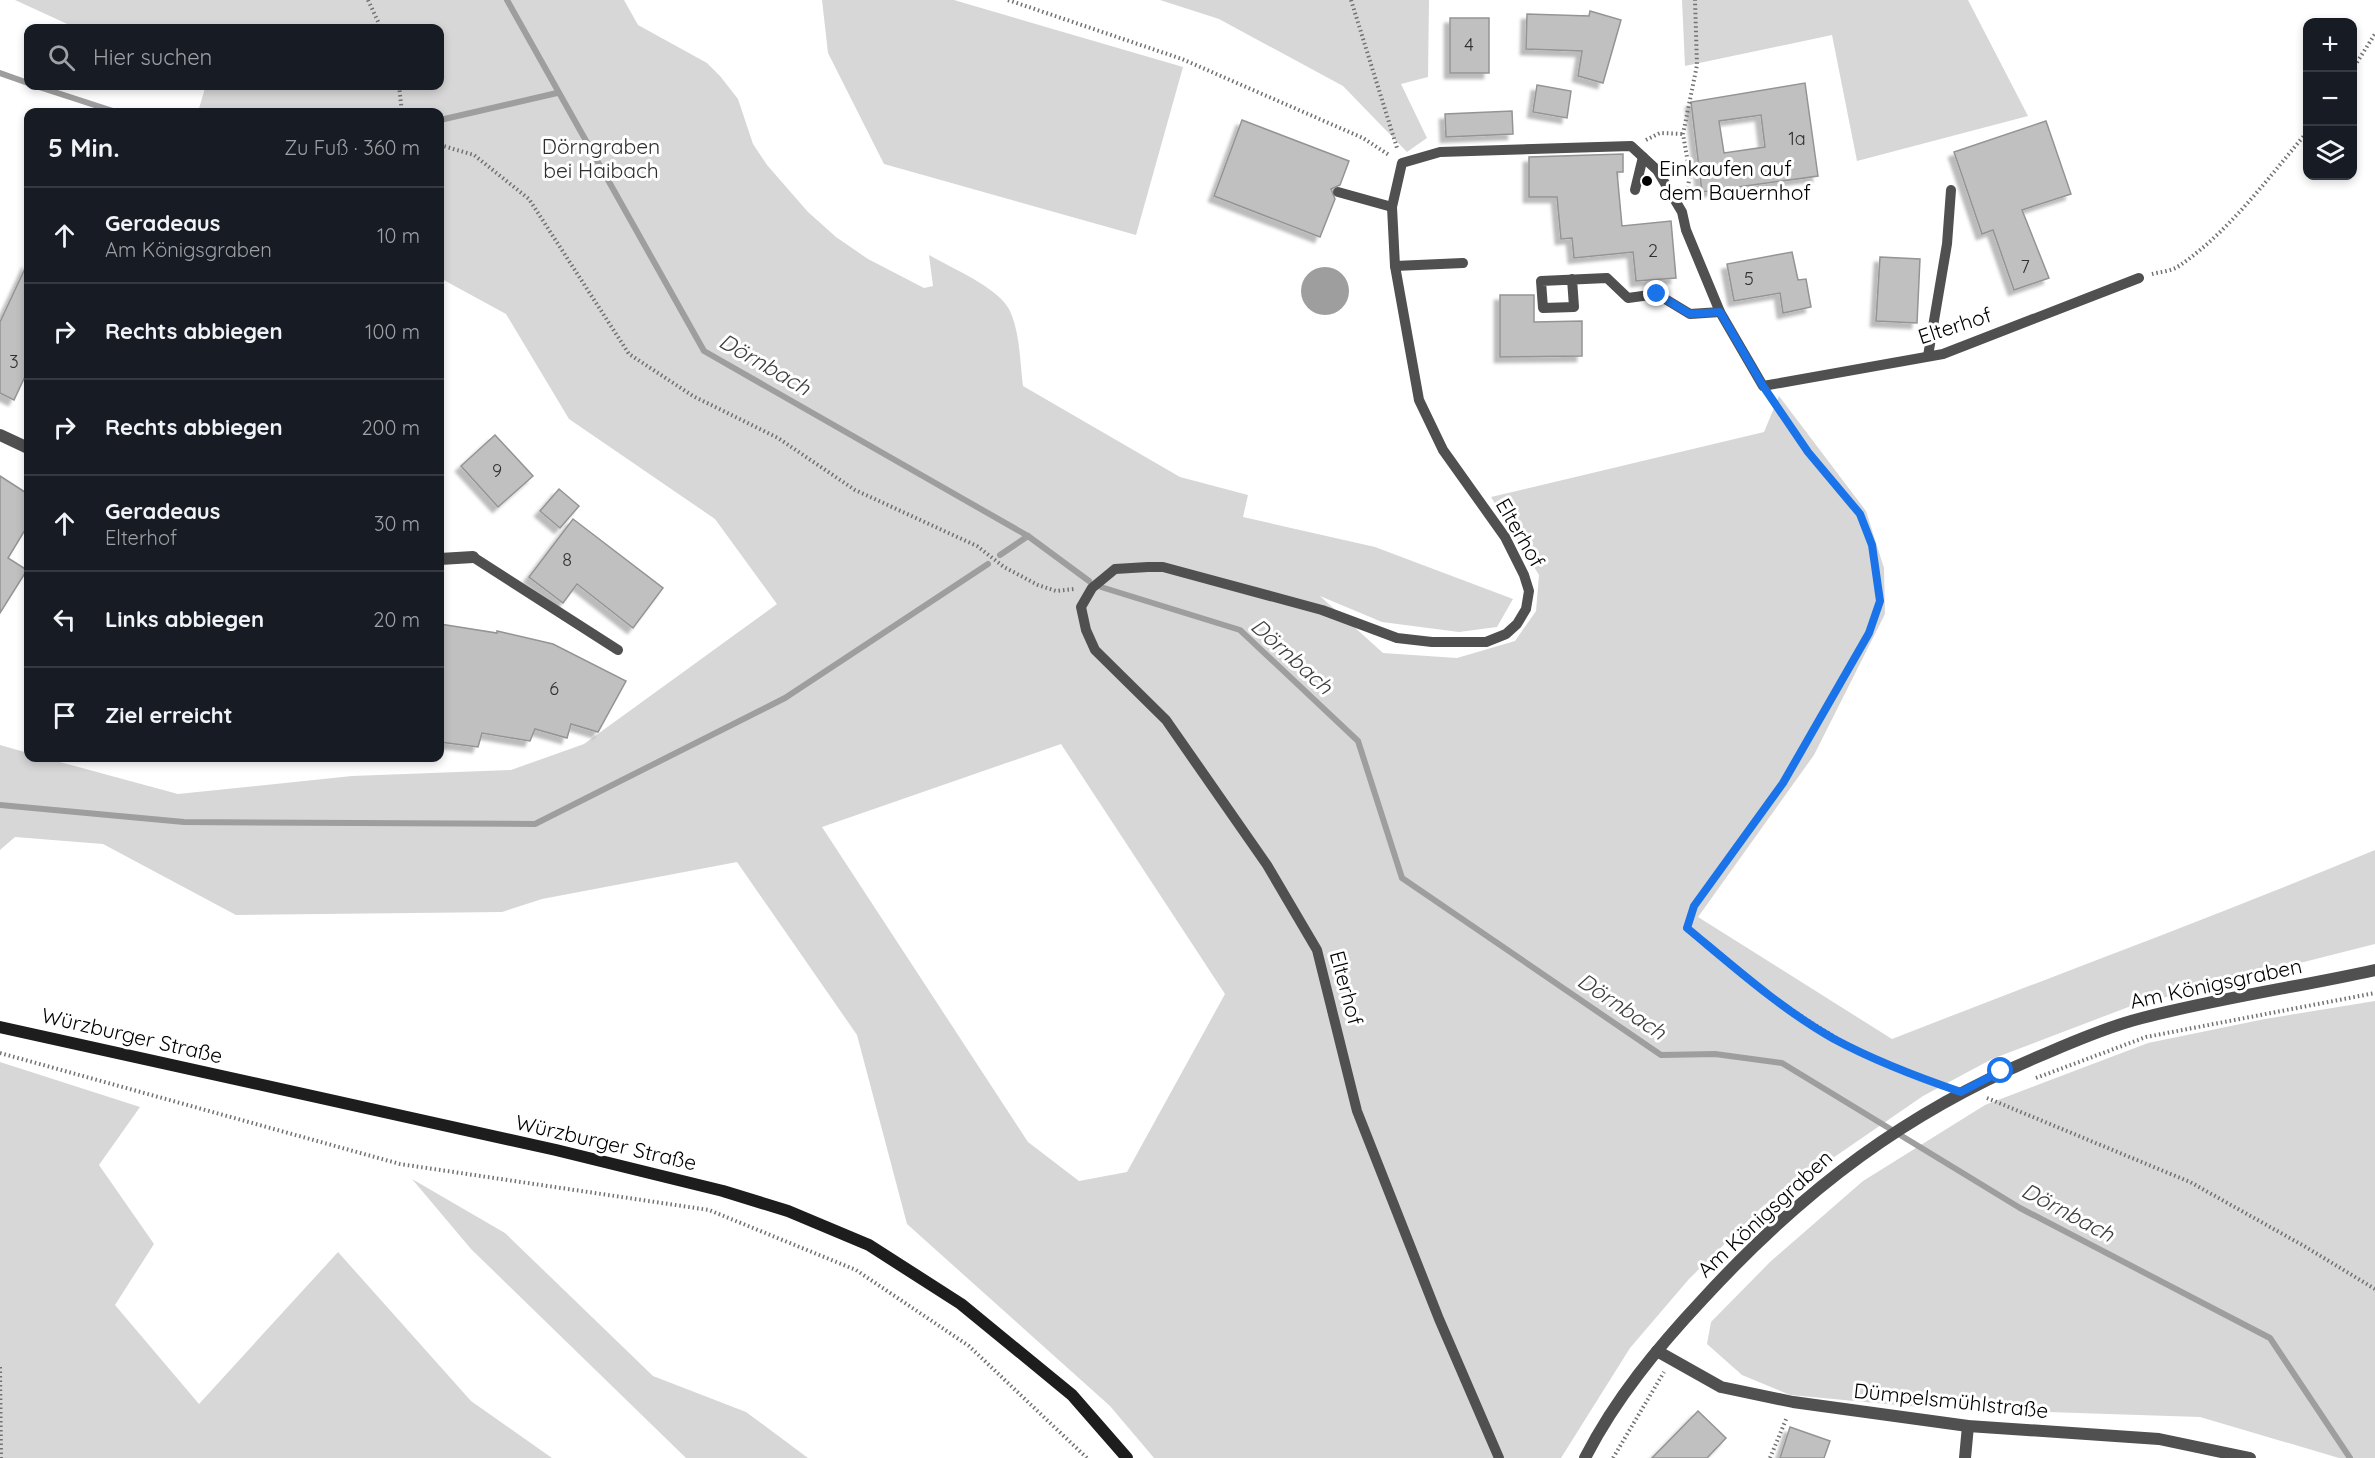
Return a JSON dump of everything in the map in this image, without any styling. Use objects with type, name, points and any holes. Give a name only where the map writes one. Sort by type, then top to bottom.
[{"type":"main road","name":"Würzburger Straße","points":[[0,1027],[556,1150],[723,1191],[788,1211],[869,1245],[961,1304],[1072,1395],[1126,1458]]},
{"type":"street","points":[[0,435],[24,446]]},
{"type":"street","points":[[444,558],[473,557]]},
{"type":"street","name":"Am Königsgraben","points":[[1585,1458],[1599,1432],[1657,1351],[1734,1265],[1796,1206],[1845,1165],[1928,1109],[2001,1071],[2064,1045],[2141,1018],[2375,970]]},
{"type":"street","name":"Dümpelsmühlstraße","points":[[1657,1351],[1721,1387],[1793,1402],[1968,1426],[2159,1439],[2250,1458]]},
{"type":"street","points":[[1965,1458],[1968,1426]]},
{"type":"lane","points":[[1402,163],[1440,152],[1631,146],[1657,170],[1682,212],[1686,230],[1720,312],[1763,386]]},
{"type":"lane","points":[[1635,190],[1643,157]]},
{"type":"lane","name":"Elterhof","points":[[1402,163],[1392,207],[1395,266],[1409,355],[1419,400],[1443,450],[1504,537],[1524,575],[1529,591],[1526,609],[1517,624],[1506,634],[1486,642],[1431,642],[1396,638],[1322,610],[1163,567],[1115,569],[1092,588],[1081,607],[1086,630],[1095,650],[1166,720],[1268,865],[1317,950],[1357,1111],[1439,1319],[1499,1458]]},
{"type":"lane","points":[[1928,357],[1947,244],[1951,190]]},
{"type":"lane","points":[[1338,192],[1392,207]]},
{"type":"lane","points":[[1395,266],[1463,263]]},
{"type":"lane","points":[[1572,279],[1607,278],[1628,297],[1657,294],[1690,314],[1720,312]]},
{"type":"lane","name":"Elterhof","points":[[1763,386],[1928,357],[1964,346],[2139,278]]},
{"type":"lane","points":[[473,557],[618,650]]},
{"type":"path","points":[[368,0],[379,24]]},
{"type":"path","points":[[1008,0],[1182,59],[1363,138],[1402,163]]},
{"type":"path","points":[[1351,0],[1375,84],[1402,163]]},
{"type":"path","points":[[1682,212],[1690,175],[1683,134],[1697,65],[1695,0]]},
{"type":"path","points":[[2357,62],[2375,34]]},
{"type":"path","points":[[399,90],[402,108]]},
{"type":"path","points":[[1631,146],[1660,133],[1683,134]]},
{"type":"path","points":[[2139,278],[2177,268],[2211,240],[2236,216],[2303,136]]},
{"type":"path","points":[[444,146],[474,154],[530,199],[629,354],[693,396],[778,438],[855,490],[977,546],[1004,567],[1038,585],[1056,591],[1092,588]]},
{"type":"path","points":[[1763,386],[1808,452],[1860,514],[1872,545],[1880,601],[1869,633],[1783,783],[1694,906],[1687,928],[1770,996],[1833,1038],[1897,1070],[1961,1092],[1985,1097],[2190,1182],[2375,1289]]},
{"type":"path","points":[[2028,1081],[2146,1037],[2375,993]]},
{"type":"path","points":[[0,1053],[400,1164],[555,1189],[709,1210],[856,1270],[969,1346],[1087,1458]]},
{"type":"path","points":[[1985,1097],[1996,1093]]},
{"type":"path","points":[[1612,1458],[1671,1360]]},
{"type":"path","points":[[0,1367],[1,1458]]},
{"type":"path","points":[[1770,1458],[1793,1402]]},
{"type":"green space","name":"Dörngraben bei Haibach","points":[[15,0],[624,0],[638,25],[707,63],[720,76],[738,99],[753,144],[767,165],[808,212],[836,237],[868,259],[924,288],[933,286],[929,255],[984,285],[1003,301],[1013,317],[1023,386],[1180,477],[1248,495],[1243,517],[1375,547],[1513,599],[1497,627],[1459,632],[1382,622],[1320,596],[1383,653],[1457,658],[1515,641],[1536,611],[1539,575],[1491,497],[1764,432],[1779,396],[1866,511],[1884,568],[1885,614],[1814,755],[1698,917],[1892,1039],[2375,850],[2375,944],[2131,1006],[1992,1059],[1923,1096],[1763,1206],[1689,1279],[1630,1348],[1561,1458],[1154,1458],[1110,1406],[907,1224],[857,1035],[737,862],[542,899],[502,912],[236,915],[103,844],[15,837],[0,850],[0,745],[24,752],[24,762],[60,762],[178,794],[352,776],[511,770],[584,744],[777,604],[715,519],[569,419],[506,314],[444,280],[444,108],[199,108],[204,90],[444,90],[444,24],[67,24]],"holes":[[[1061,744],[1225,994],[1127,1172],[1079,1181],[1028,1142],[822,827]]]},
{"type":"green space","points":[[822,0],[954,0],[1183,67],[1136,235],[884,164],[828,53]]},
{"type":"green space","points":[[1160,0],[1429,0],[1428,77],[1401,84],[1427,138],[1407,152],[1343,86],[1219,19]]},
{"type":"green space","points":[[1682,0],[1968,0],[2028,116],[1857,161],[1832,35],[1685,66]]},
{"type":"green space","points":[[2375,1001],[2375,1458],[2339,1458],[2200,1417],[1930,1408],[1790,1395],[1742,1375],[1707,1344],[1711,1322],[1770,1262],[1863,1181],[1985,1105],[2148,1043],[2265,1019]]},
{"type":"green space","points":[[0,1062],[140,1107],[99,1165],[154,1244],[115,1305],[199,1404],[338,1252],[471,1401],[552,1458],[0,1458]]},
{"type":"green space","points":[[412,1179],[505,1233],[653,1376],[746,1412],[808,1458],[686,1458],[471,1249]]},
{"type":"shaded area","points":[[1325,267],[1342,274],[1349,291],[1342,308],[1325,315],[1308,308],[1301,291],[1308,274]]},
{"type":"building","points":[[1590,11],[1621,20],[1603,83],[1578,76],[1582,51],[1526,49],[1527,14],[1589,16]]},
{"type":"building","points":[[1450,18],[1489,18],[1489,73],[1450,73]]},
{"type":"building","points":[[1805,83],[1818,176],[1702,192],[1691,102]],"holes":[[[1761,115],[1765,147],[1724,153],[1719,121]]]},
{"type":"building","points":[[1537,85],[1571,91],[1567,118],[1533,112]]},
{"type":"building","points":[[1512,111],[1513,134],[1446,137],[1445,114]]},
{"type":"building","points":[[1242,120],[1349,161],[1340,185],[1331,189],[1335,199],[1320,237],[1214,196]]},
{"type":"building","points":[[2046,121],[2071,194],[2022,210],[2049,278],[2014,290],[1993,230],[1982,234],[1954,152]]},
{"type":"building","points":[[1623,154],[1623,172],[1617,172],[1622,226],[1671,221],[1676,278],[1636,281],[1633,252],[1574,258],[1572,238],[1561,239],[1557,197],[1529,197],[1529,157]]},
{"type":"building","points":[[1792,252],[1798,280],[1806,279],[1811,307],[1783,313],[1780,293],[1734,301],[1727,264]]},
{"type":"building","points":[[1880,257],[1920,259],[1917,323],[1876,321]]},
{"type":"building","points":[[24,271],[24,379],[14,400],[0,393],[0,322]]},
{"type":"building","points":[[1500,295],[1534,295],[1534,322],[1582,321],[1582,356],[1500,357]]},
{"type":"building","points":[[495,435],[533,476],[498,507],[461,466]]},
{"type":"building","points":[[0,476],[24,491],[24,532],[8,558],[24,568],[24,575],[0,613]]},
{"type":"building","points":[[559,489],[579,506],[560,528],[540,511]]},
{"type":"building","points":[[573,519],[663,588],[633,628],[577,584],[563,603],[529,577]]},
{"type":"building","points":[[444,625],[497,633],[497,631],[553,644],[626,681],[598,732],[571,724],[567,738],[535,729],[530,741],[482,733],[478,747],[444,743]]},
{"type":"building","points":[[1698,1411],[1726,1438],[1707,1458],[1652,1458]]},
{"type":"building","points":[[1790,1427],[1830,1441],[1824,1458],[1780,1458]]},
{"type":"waterway","name":"Dörnbach","points":[[507,0],[704,351],[1028,536],[1089,581]]},
{"type":"waterway","points":[[0,73],[24,82]]},
{"type":"waterway","points":[[48,90],[104,108]]},
{"type":"waterway","points":[[444,119],[557,93]]},
{"type":"waterway","points":[[1000,555],[1028,536]]},
{"type":"waterway","points":[[0,805],[184,822],[535,824],[785,698],[988,564]]},
{"type":"waterway","name":"Dörnbach","points":[[1101,587],[1240,630],[1358,741],[1402,878],[1661,1055],[1715,1054],[1782,1063],[2020,1208],[2270,1338],[2350,1458]]},
{"type":"place","name":"Einkaufen auf dem Bauernhof","points":[[1647,181]]},
{"type":"route","points":[[1657,294],[1690,314],[1720,312],[1763,386],[1808,452],[1860,514],[1872,545],[1880,601],[1869,633],[1783,783],[1694,906],[1687,928],[1770,996],[1833,1038],[1897,1070],[1961,1092],[2001,1071]]}]
